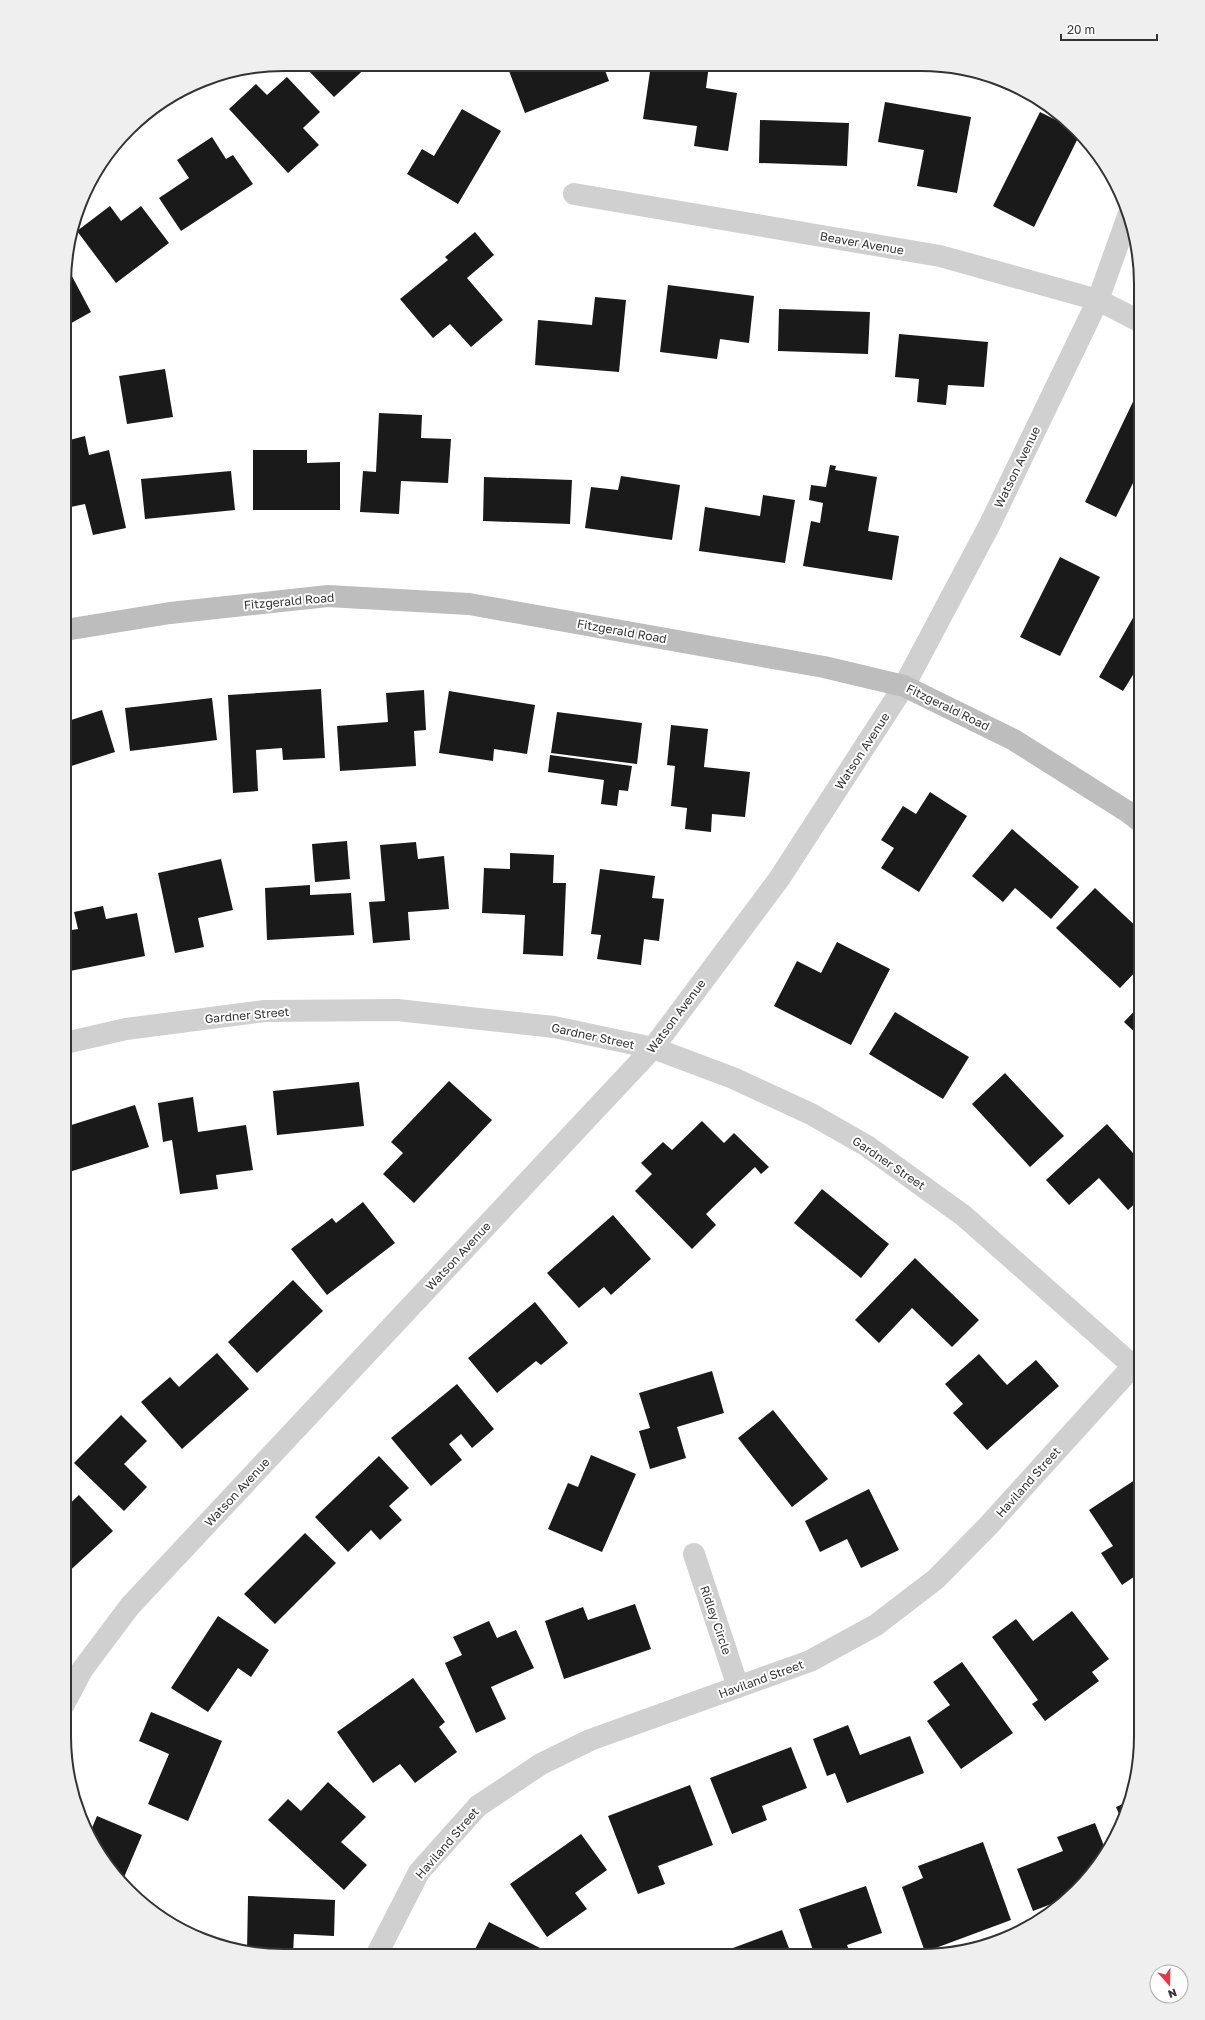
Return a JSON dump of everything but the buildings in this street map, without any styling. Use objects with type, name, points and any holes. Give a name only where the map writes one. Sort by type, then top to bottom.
[{"type":"main road","name":"Fitzgerald Road","points":[[71,629],[170,613],[328,596],[469,604],[824,667],[904,686],[1014,740],[1134,817]]},
{"type":"street","name":"Beaver Avenue","points":[[574,194],[940,256],[1098,300],[1134,318]]},
{"type":"street","name":"Watson Avenue","points":[[71,1691],[82,1670],[130,1606],[653,1048],[779,879],[904,686],[989,526],[1098,300],[1125,223]]},
{"type":"street","name":"Gardner Street","points":[[71,1042],[126,1029],[265,1011],[396,1010],[554,1027],[653,1048],[732,1078],[811,1114],[867,1146],[964,1216],[1134,1367]]},
{"type":"street","name":"Haviland Street","points":[[380,1949],[420,1872],[478,1806],[541,1764],[590,1740],[810,1661],[876,1625],[936,1579],[1134,1373]]},
{"type":"street","name":"Ridley Circle","points":[[694,1554],[738,1687]]}]
